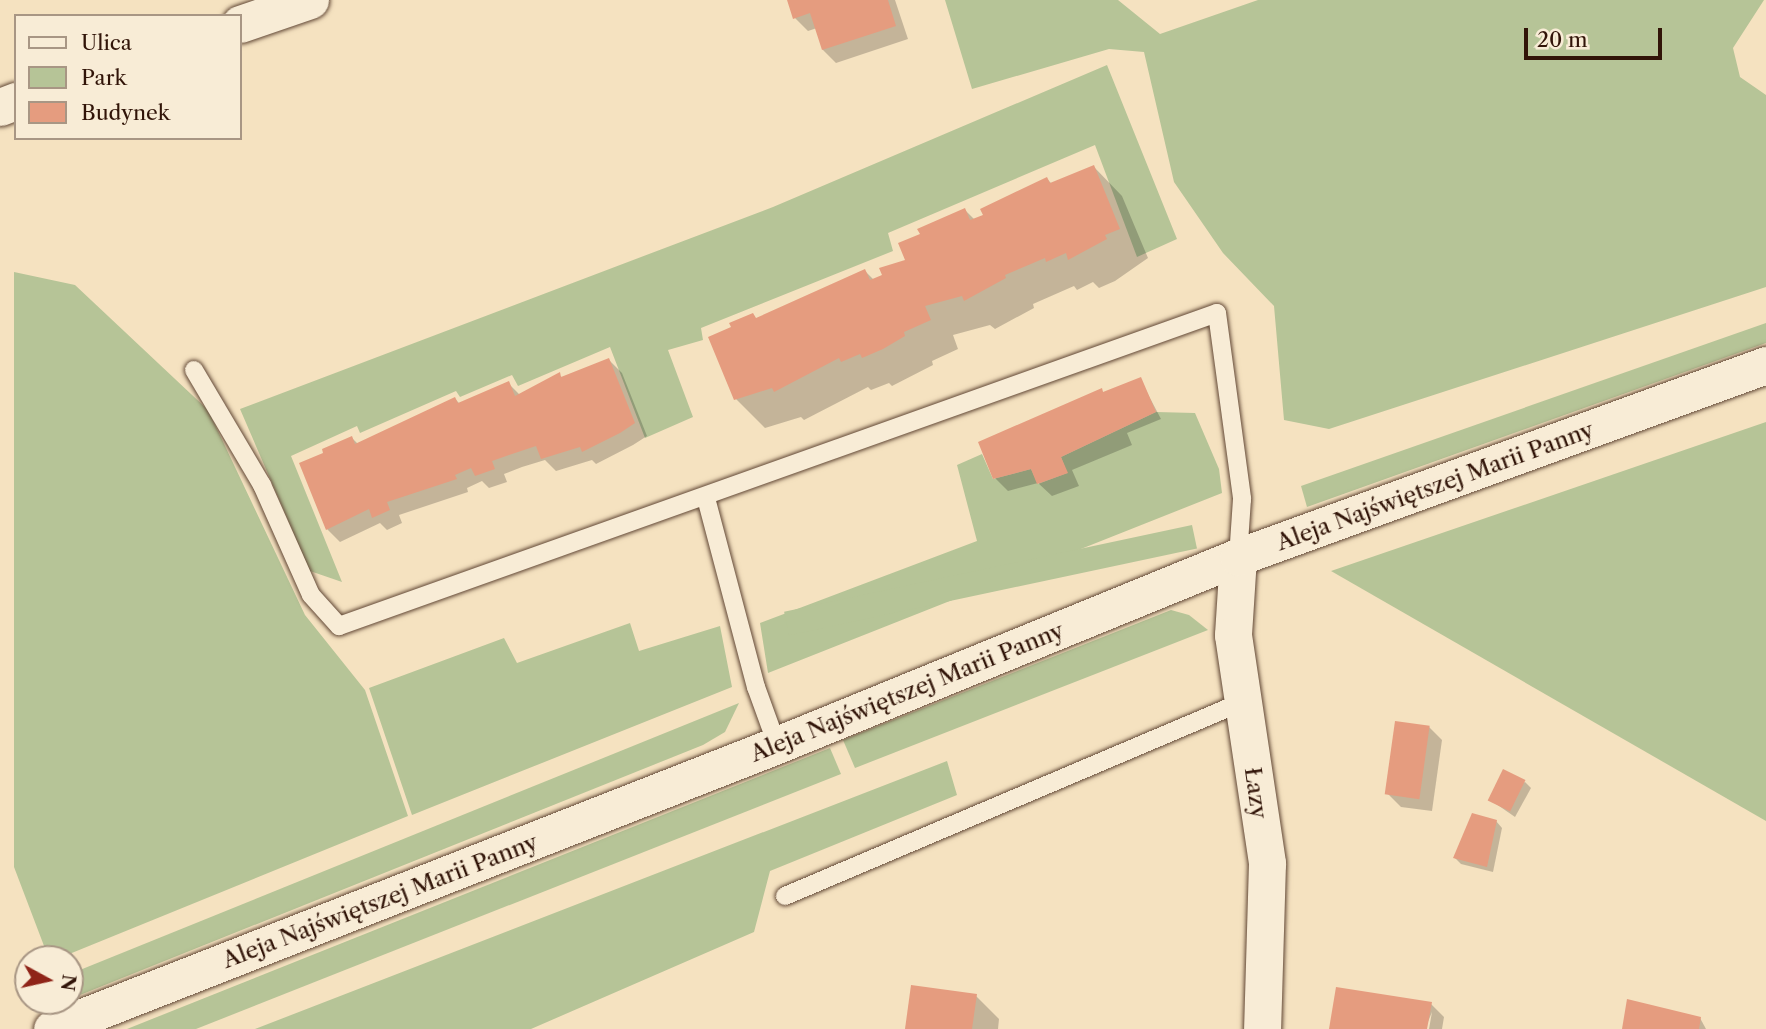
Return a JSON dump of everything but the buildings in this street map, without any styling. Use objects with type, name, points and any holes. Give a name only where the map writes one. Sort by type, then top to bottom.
[{"type":"street","points":[[242,23],[310,0]]},
{"type":"street","name":"Aleja Najświętszej Marii Panny","points":[[52,1029],[777,745],[1238,557],[1766,365]]},
{"type":"street","name":"Łazy","points":[[1238,557],[1233,635],[1267,863],[1262,1029]]},
{"type":"lane","points":[[194,370],[262,485],[311,595],[339,626],[706,498],[1217,313],[1242,499],[1238,557]]},
{"type":"lane","points":[[706,498],[756,687],[777,745]]},
{"type":"lane","points":[[785,896],[1243,702]]},
{"type":"green space","points":[[945,0],[1118,0],[1160,34],[1258,0],[1764,0],[1733,48],[1740,77],[1766,95],[1766,287],[1329,429],[1284,420],[1274,306],[1223,253],[1174,182],[1144,52],[1109,49],[972,89]]},
{"type":"green space","points":[[1107,65],[1177,239],[1137,257],[1095,145],[888,233],[893,251],[701,328],[703,340],[668,350],[693,417],[645,438],[610,347],[518,386],[512,375],[460,397],[456,391],[360,433],[357,426],[291,456],[342,582],[310,571],[240,409],[773,207]]},
{"type":"green space","points":[[14,272],[75,285],[208,410],[305,615],[365,690],[408,816],[84,948],[84,945],[44,945],[14,867]]},
{"type":"green space","points":[[1766,323],[1766,343],[1307,507],[1301,486]]},
{"type":"green space","points":[[1156,412],[1195,413],[1219,469],[1222,493],[768,673],[760,623],[977,541],[957,465],[982,454],[993,479],[1031,469],[1038,484],[1067,473],[1061,457]]},
{"type":"green space","points":[[1766,422],[1766,821],[1331,571]]},
{"type":"green space","points":[[1192,525],[1197,548],[789,635],[784,612]]},
{"type":"green space","points":[[1171,610],[1189,615],[1208,630],[855,768],[843,740]]},
{"type":"green space","points":[[630,623],[639,651],[720,626],[732,687],[412,815],[369,688],[504,638],[517,663]]},
{"type":"green space","points":[[739,703],[725,732],[703,745],[84,993],[84,968]]},
{"type":"green space","points":[[830,748],[841,774],[196,1029],[127,1029]]},
{"type":"green space","points":[[947,761],[957,795],[770,871],[754,932],[531,1029],[255,1029]]}]
